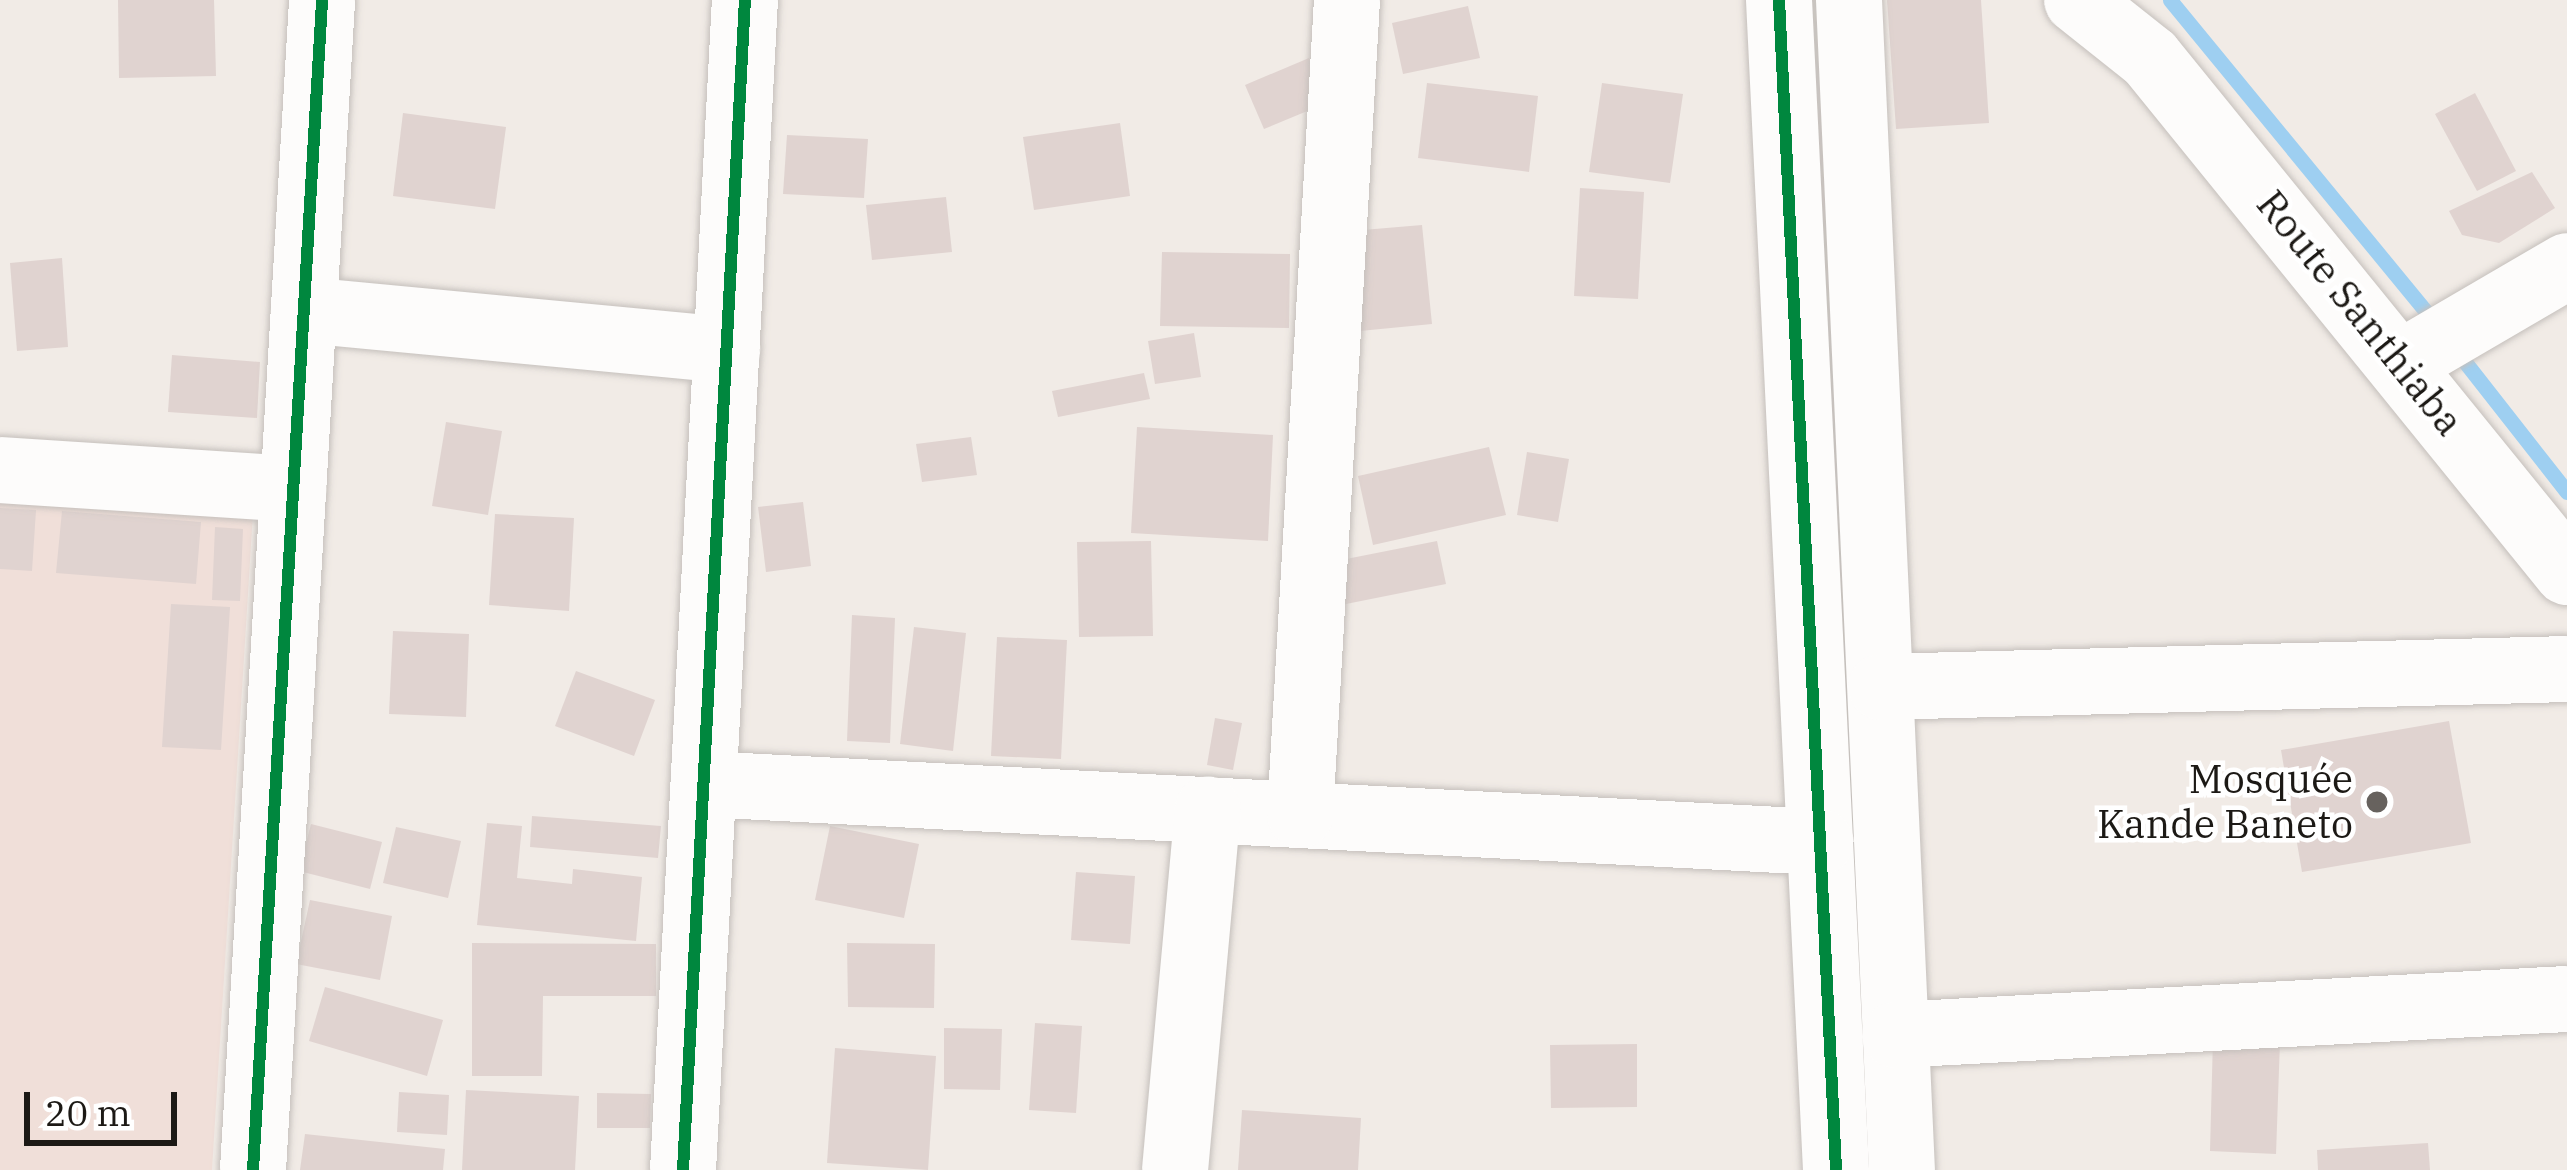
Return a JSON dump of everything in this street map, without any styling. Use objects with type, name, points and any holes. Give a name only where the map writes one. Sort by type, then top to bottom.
[{"type":"street","points":[[253,1170],[322,0]]},
{"type":"street","points":[[683,1170],[745,0]]},
{"type":"street","points":[[1300,815],[1347,0]]},
{"type":"street","points":[[1780,0],[1836,1170]]},
{"type":"street","points":[[1849,0],[1902,1170]]},
{"type":"street","name":"Route Santhiaba","points":[[2077,0],[2138,29],[2567,572]]},
{"type":"street","points":[[2403,362],[2567,266]]},
{"type":"street","points":[[304,310],[727,350]]},
{"type":"street","points":[[0,470],[293,489]]},
{"type":"street","points":[[1880,687],[2567,669]]},
{"type":"street","points":[[704,784],[1820,842]]},
{"type":"street","points":[[1175,1170],[1208,811]]},
{"type":"street","points":[[1895,1035],[2567,999]]},
{"type":"shaded area","points":[[0,496],[253,513],[212,1170],[0,1170]]},
{"type":"building","points":[[118,0],[214,0],[216,76],[119,78]]},
{"type":"building","points":[[1887,0],[1981,0],[1989,123],[1896,129]]},
{"type":"building","points":[[1468,6],[1480,58],[1403,74],[1392,23]]},
{"type":"building","points":[[1309,58],[1329,102],[1264,129],[1245,85]]},
{"type":"building","points":[[1427,83],[1538,96],[1529,172],[1418,158]]},
{"type":"building","points":[[1602,83],[1683,94],[1670,183],[1589,172]]},
{"type":"building","points":[[2475,93],[2516,171],[2477,191],[2435,114]]},
{"type":"building","points":[[403,113],[506,127],[495,209],[393,196]]},
{"type":"building","points":[[1120,123],[1130,196],[1034,210],[1023,137]]},
{"type":"building","points":[[787,135],[868,139],[864,198],[783,194]]},
{"type":"building","points":[[2532,172],[2555,208],[2499,243],[2462,235],[2449,211]]},
{"type":"building","points":[[1580,188],[1644,192],[1638,299],[1574,296]]},
{"type":"building","points":[[946,197],[952,252],[872,260],[866,205]]},
{"type":"building","points":[[1422,225],[1432,324],[1360,331],[1351,231]]},
{"type":"building","points":[[1162,252],[1290,254],[1289,328],[1160,326]]},
{"type":"building","points":[[62,258],[68,347],[17,351],[10,263]]},
{"type":"building","points":[[1194,333],[1201,377],[1155,384],[1148,341]]},
{"type":"building","points":[[172,355],[260,362],[257,418],[168,412]]},
{"type":"building","points":[[1144,373],[1150,399],[1058,417],[1052,391]]},
{"type":"building","points":[[446,422],[502,431],[488,515],[432,506]]},
{"type":"building","points":[[1137,427],[1273,435],[1268,541],[1131,533]]},
{"type":"building","points":[[971,437],[977,475],[922,482],[916,444]]},
{"type":"building","points":[[1489,447],[1506,515],[1373,545],[1358,476]]},
{"type":"building","points":[[1527,452],[1569,459],[1558,522],[1517,515]]},
{"type":"building","points":[[803,502],[811,566],[766,572],[758,507]]},
{"type":"building","points":[[0,508],[36,510],[32,571],[0,569]]},
{"type":"building","points":[[62,511],[201,522],[196,584],[56,573]]},
{"type":"building","points":[[495,514],[574,518],[569,611],[489,605]]},
{"type":"building","points":[[215,527],[243,529],[240,601],[212,600]]},
{"type":"building","points":[[1151,541],[1153,636],[1079,637],[1077,542]]},
{"type":"building","points":[[1437,541],[1446,584],[1336,606],[1326,563]]},
{"type":"building","points":[[171,604],[230,607],[221,750],[162,747]]},
{"type":"building","points":[[852,615],[895,618],[890,743],[847,741]]},
{"type":"building","points":[[914,627],[966,633],[953,751],[900,744]]},
{"type":"building","points":[[393,631],[469,634],[466,717],[389,714]]},
{"type":"building","points":[[997,637],[1067,640],[1061,759],[991,756]]},
{"type":"building","points":[[576,671],[655,700],[634,756],[555,726]]},
{"type":"building","points":[[1215,718],[1242,723],[1233,770],[1207,765]]},
{"type":"building","points":[[2449,721],[2471,843],[2302,872],[2281,750]]},
{"type":"building","points":[[532,816],[661,826],[658,858],[530,847]]},
{"type":"building","points":[[487,823],[522,826],[517,878],[572,884],[573,869],[642,877],[636,941],[477,925]]},
{"type":"building","points":[[311,824],[382,842],[370,889],[299,871]]},
{"type":"building","points":[[830,826],[919,844],[904,918],[815,900]]},
{"type":"building","points":[[396,827],[461,841],[448,898],[383,883]]},
{"type":"building","points":[[1076,872],[1135,876],[1130,944],[1071,940]]},
{"type":"building","points":[[310,900],[392,916],[380,980],[296,964]]},
{"type":"building","points":[[472,943],[656,944],[656,996],[543,996],[542,1076],[472,1076]]},
{"type":"building","points":[[847,943],[935,944],[934,1008],[848,1007]]},
{"type":"building","points":[[325,987],[443,1020],[427,1076],[309,1041]]},
{"type":"building","points":[[1035,1023],[1082,1026],[1076,1113],[1029,1110]]},
{"type":"building","points":[[944,1028],[1002,1029],[1000,1090],[944,1089]]},
{"type":"building","points":[[2213,1038],[2280,1041],[2276,1154],[2210,1151]]},
{"type":"building","points":[[1637,1044],[1637,1107],[1551,1108],[1550,1045]]},
{"type":"building","points":[[835,1048],[936,1056],[928,1170],[827,1163]]},
{"type":"building","points":[[466,1090],[579,1096],[575,1170],[462,1170]]},
{"type":"building","points":[[399,1092],[449,1095],[447,1135],[397,1132]]},
{"type":"building","points":[[597,1093],[651,1094],[650,1128],[597,1128]]},
{"type":"building","points":[[1242,1110],[1361,1118],[1358,1170],[1238,1170]]},
{"type":"building","points":[[305,1134],[445,1149],[443,1170],[300,1170]]},
{"type":"building","points":[[2428,1143],[2430,1170],[2318,1170],[2317,1150]]},
{"type":"waterway","points":[[2170,0],[2436,324]]},
{"type":"waterway","points":[[2454,348],[2567,492]]},
{"type":"cycle path","points":[[253,1170],[322,0]]},
{"type":"cycle path","points":[[683,1170],[745,0]]},
{"type":"cycle path","points":[[1779,0],[1836,1170]]},
{"type":"place","name":"Mosquée Kande Baneto","points":[[2377,802]]}]
